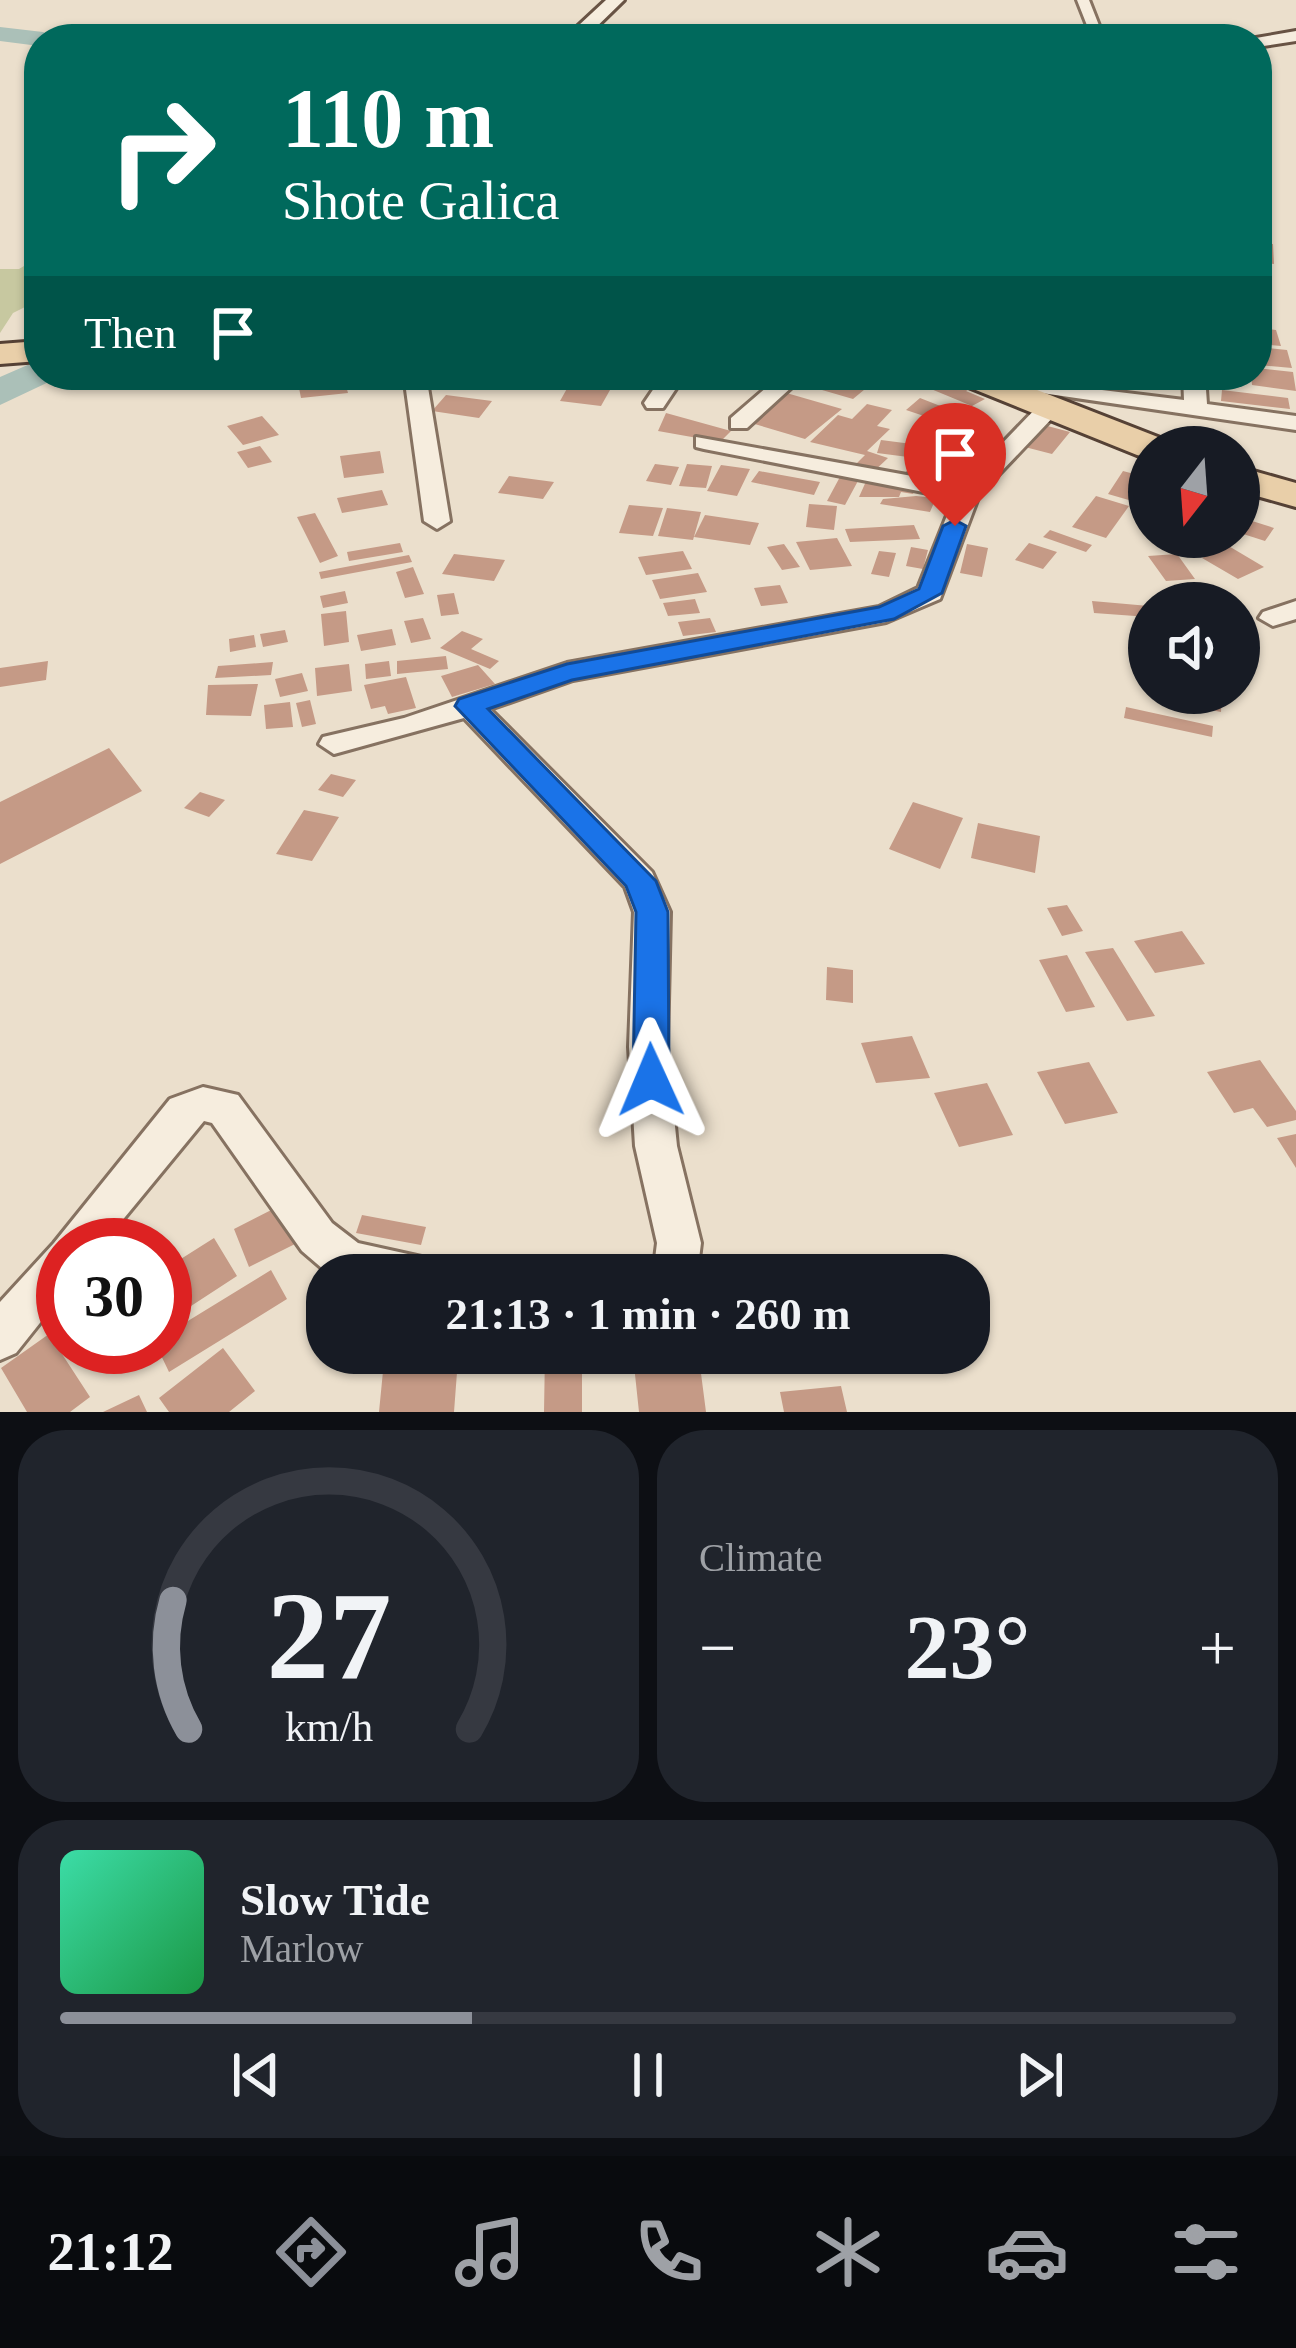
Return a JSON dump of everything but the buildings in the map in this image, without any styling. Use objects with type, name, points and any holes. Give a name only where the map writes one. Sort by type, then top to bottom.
[{"type":"main road","points":[[590,24],[616,0]]},
{"type":"main road","points":[[1007,390],[1128,438]]},
{"type":"main road","points":[[1260,485],[1296,494]]},
{"type":"street","points":[[417,390],[437,520]]},
{"type":"street","points":[[655,403],[664,390]]},
{"type":"street","points":[[739,422],[776,390]]},
{"type":"street","points":[[1070,390],[1296,423]]},
{"type":"street","points":[[1195,390],[1196,407]]},
{"type":"street","points":[[334,744],[567,673],[886,614],[930,593],[968,493],[1050,407]]},
{"type":"street","points":[[704,442],[968,493]]},
{"type":"street","points":[[469,706],[640,881],[652,912],[648,1047],[656,1146],[678,1254]]},
{"type":"street","points":[[97,1218],[184,1111],[203,1104],[224,1107],[317,1237],[338,1254]]},
{"type":"street","points":[[0,1337],[36,1293]]},
{"type":"green space","points":[[24,266],[24,308],[13,313],[0,333],[0,269]]},
{"type":"waterway","points":[[0,34],[24,37]]},
{"type":"waterway","points":[[0,393],[24,380]]},
{"type":"route","points":[[651,1080],[652,912],[640,881],[469,706],[567,673],[886,614],[930,593],[955,526]]}]
